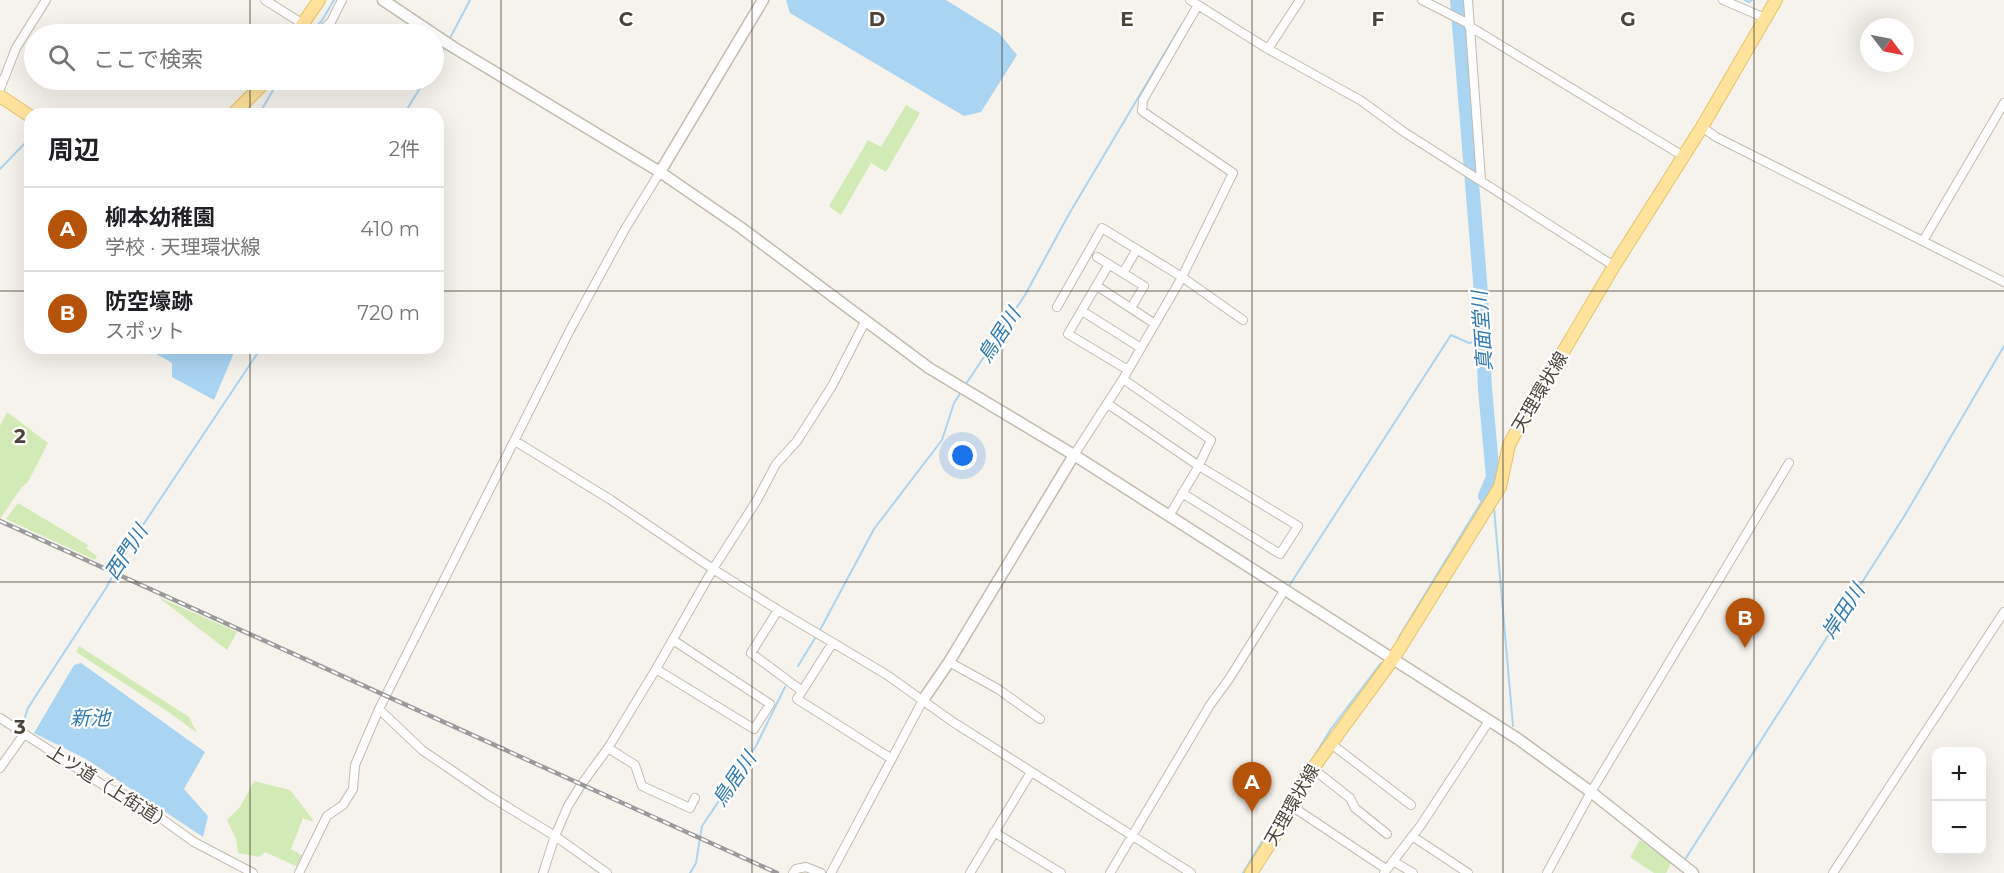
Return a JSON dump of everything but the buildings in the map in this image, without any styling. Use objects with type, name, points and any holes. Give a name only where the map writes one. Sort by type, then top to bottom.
[{"type":"main road","points":[[303,24],[319,0]]},
{"type":"main road","name":"天理環状線","points":[[1251,873],[1278,831],[1312,768],[1393,659],[1500,487],[1509,445],[1518,428],[1614,266],[1702,127],[1776,0]]},
{"type":"main road","points":[[239,108],[257,90]]},
{"type":"main road","points":[[0,96],[24,112]]},
{"type":"street","points":[[30,24],[46,0]]},
{"type":"street","points":[[265,0],[294,24]]},
{"type":"street","points":[[329,24],[342,0]]},
{"type":"street","points":[[383,0],[418,24]]},
{"type":"street","points":[[298,873],[327,816],[343,805],[353,789],[355,765],[379,709],[586,300],[625,229],[762,0]]},
{"type":"street","points":[[1190,0],[1269,49],[1342,89],[1465,172],[1614,266]]},
{"type":"street","points":[[1269,49],[1300,0]]},
{"type":"street","points":[[1422,0],[1468,25],[1683,156]]},
{"type":"street","points":[[1468,0],[1479,179]]},
{"type":"street","points":[[1723,0],[1765,18]]},
{"type":"street","points":[[831,873],[923,700],[1074,455],[1108,404],[1182,277],[1233,173],[1142,111],[1143,100],[1198,5]]},
{"type":"street","points":[[0,89],[15,48],[24,34]]},
{"type":"street","points":[[444,41],[660,172],[740,227],[929,368],[1074,455],[1518,739],[1591,792],[1686,868]]},
{"type":"street","points":[[1923,241],[2004,103]]},
{"type":"street","points":[[1702,127],[1716,137],[2004,282]]},
{"type":"street","points":[[1057,307],[1102,228],[1182,277],[1243,320]]},
{"type":"street","points":[[1123,273],[1137,249]]},
{"type":"street","points":[[1097,257],[1144,286],[1131,308]]},
{"type":"street","points":[[1109,264],[1068,334],[1128,370]]},
{"type":"street","points":[[1097,286],[1155,324]]},
{"type":"street","points":[[1082,310],[1141,348]]},
{"type":"street","points":[[543,873],[568,806],[608,748],[713,569],[757,500],[776,464],[797,441],[832,386],[866,320]]},
{"type":"street","points":[[1123,379],[1211,440],[1199,466],[1169,516]]},
{"type":"street","points":[[1108,404],[1199,466],[1298,526],[1280,554],[1182,494]]},
{"type":"street","points":[[514,441],[611,500],[713,569],[832,644],[887,675],[953,722],[1132,838],[1191,873]]},
{"type":"street","points":[[1547,873],[1591,792],[1789,462]]},
{"type":"street","points":[[1110,873],[1210,705],[1284,591]]},
{"type":"street","points":[[778,610],[751,653],[802,691]]},
{"type":"street","points":[[1833,873],[2004,612]]},
{"type":"street","points":[[656,669],[754,729],[770,704],[673,640]]},
{"type":"street","points":[[832,644],[796,699],[892,759]]},
{"type":"street","points":[[948,662],[998,689],[1041,718]]},
{"type":"street","points":[[379,709],[422,750],[488,795],[555,836],[607,873]]},
{"type":"street","name":"上ツ道（上街道）","points":[[0,718],[106,787],[134,799],[194,842],[253,873]]},
{"type":"street","points":[[1290,805],[1385,871],[1412,836],[1489,721]]},
{"type":"street","points":[[0,768],[21,732]]},
{"type":"street","points":[[1330,743],[1411,805]]},
{"type":"street","points":[[608,748],[635,765],[642,786],[690,808],[695,798]]},
{"type":"street","points":[[1312,768],[1350,798],[1355,808],[1387,834]]},
{"type":"street","points":[[970,873],[1031,772]]},
{"type":"street","points":[[994,832],[1061,873]]},
{"type":"street","points":[[1412,836],[1468,873]]},
{"type":"street","points":[[1393,861],[1413,873]]},
{"type":"street","points":[[793,873],[796,869],[806,867],[821,873]]},
{"type":"green space","points":[[906,105],[920,113],[886,172],[871,163],[841,215],[829,206],[868,140],[881,147]]},
{"type":"green space","points":[[7,412],[48,443],[28,482],[21,488],[0,519],[0,426]]},
{"type":"green space","points":[[18,503],[88,545],[86,548],[97,556],[95,560],[6,519]]},
{"type":"green space","points":[[158,597],[237,632],[227,650]]},
{"type":"green space","points":[[79,646],[189,717],[197,733],[76,652]]},
{"type":"green space","points":[[254,781],[290,790],[311,817],[313,822],[303,818],[291,849],[303,856],[298,867],[265,852],[259,857],[238,853],[236,839],[227,820],[240,807]]},
{"type":"green space","points":[[1640,840],[1671,863],[1666,873],[1654,873],[1630,857]]},
{"type":"water","points":[[786,0],[946,0],[999,33],[1017,55],[981,112],[964,116],[790,13]]},
{"type":"water","points":[[156,354],[233,354],[214,400],[172,377],[172,363]]},
{"type":"water","name":"新池","points":[[81,663],[205,752],[184,789],[208,816],[203,837],[86,759],[34,733],[74,665]]},
{"type":"waterway","points":[[319,24],[334,0]]},
{"type":"waterway","name":"西門川","points":[[449,40],[470,0]]},
{"type":"waterway","name":"真面堂川","points":[[1457,0],[1481,293],[1485,389],[1493,477],[1485,496]]},
{"type":"waterway","name":"真面堂川","points":[[1745,0],[1749,2],[1752,0]]},
{"type":"waterway","name":"鳥居川","points":[[966,384],[1025,295],[1069,214],[1182,24]]},
{"type":"waterway","points":[[263,108],[273,90]]},
{"type":"waterway","name":"西門川","points":[[408,108],[419,90]]},
{"type":"waterway","points":[[0,169],[24,144]]},
{"type":"waterway","points":[[1289,586],[1451,335],[1469,343],[1483,340]]},
{"type":"waterway","name":"岸田川","points":[[1684,861],[1905,515],[2004,346]]},
{"type":"waterway","name":"西門川","points":[[21,729],[28,708],[106,588],[131,543],[257,354]]},
{"type":"waterway","name":"鳥居川","points":[[820,630],[874,529],[942,440],[954,403],[961,392]]},
{"type":"waterway","name":"真面堂川","points":[[1399,637],[1485,496]]},
{"type":"waterway","points":[[1494,508],[1513,726]]},
{"type":"waterway","name":"鳥居川","points":[[798,666],[817,635]]},
{"type":"waterway","name":"真面堂川","points":[[1310,763],[1331,729],[1381,663]]},
{"type":"waterway","name":"鳥居川","points":[[690,873],[696,863],[702,826],[756,746],[785,687]]},
{"type":"waterway","name":"真面堂川","points":[[1243,873],[1293,790]]},
{"type":"railway","points":[[0,521],[777,873]]},
{"type":"place","name":"防空壕跡","points":[[1745,648]]},
{"type":"place","name":"柳本幼稚園","points":[[1252,812]]}]
